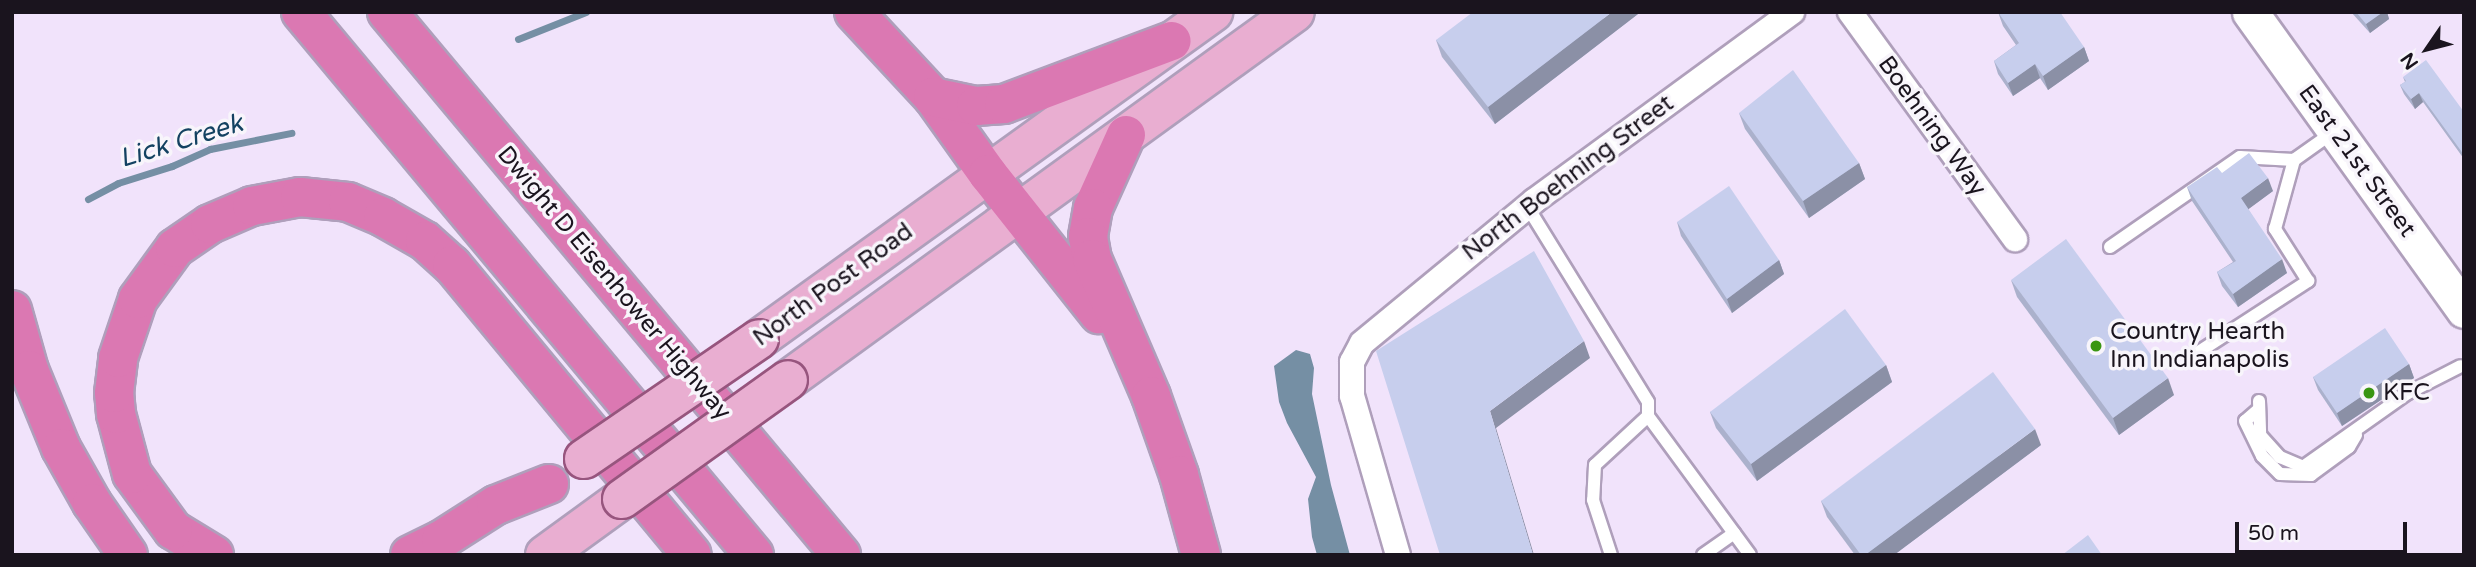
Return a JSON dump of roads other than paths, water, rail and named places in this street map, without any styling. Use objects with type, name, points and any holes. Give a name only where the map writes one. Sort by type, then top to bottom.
[{"type":"highway","points":[[300,12],[754,555]]},
{"type":"highway","name":"Dwight D Eisenhower Highway","points":[[387,12],[841,555]]},
{"type":"highway","points":[[854,12],[933,97],[988,174],[1134,360]]},
{"type":"highway","points":[[933,97],[976,106],[1004,104],[1172,41]]},
{"type":"highway","points":[[1126,135],[1100,188],[1088,237],[1092,259],[1151,396],[1180,475],[1201,555]]},
{"type":"highway","points":[[214,555],[173,530],[132,474],[116,414],[114,393],[118,358],[138,299],[175,248],[210,224],[253,206],[300,197],[348,202],[383,217],[425,242],[452,265],[692,555]]},
{"type":"highway","points":[[12,310],[29,370],[61,449],[92,503],[128,555]]},
{"type":"highway","points":[[410,555],[441,540],[496,505],[550,484]]},
{"type":"main road","name":"North Post Road","points":[[451,555],[584,459],[759,339],[1213,12]]},
{"type":"main road","name":"North Post Road","points":[[545,555],[1295,12]]},
{"type":"main road","name":"East 21st Street","points":[[2250,12],[2464,310]]},
{"type":"street","name":"North Boehning Street","points":[[1398,555],[1352,396],[1350,375],[1354,354],[1370,334],[1527,206],[1792,12]]},
{"type":"street","name":"Boehning Way","points":[[1850,12],[2015,239]]},
{"type":"lane","points":[[2110,247],[2239,158],[2294,160],[2336,131]]},
{"type":"lane","points":[[2191,357],[2308,281],[2275,229],[2294,160]]},
{"type":"lane","points":[[1527,206],[1648,402],[1648,416],[1750,555]]},
{"type":"lane","points":[[2259,405],[2260,435],[2280,457],[2303,467],[2408,393],[2461,366]]},
{"type":"lane","points":[[1611,555],[1593,500],[1594,465],[1648,416]]},
{"type":"lane","points":[[1703,555],[1734,533]]},
{"type":"water","points":[[1296,350],[1310,354],[1314,368],[1312,394],[1331,485],[1350,555],[1317,555],[1312,537],[1308,499],[1316,477],[1287,423],[1279,402],[1274,366]]},
{"type":"waterway","name":"Lick Creek","points":[[518,39],[586,12]]},
{"type":"waterway","name":"Lick Creek","points":[[88,199],[118,183],[172,166],[210,149],[291,133]]},
{"type":"place","name":"Country Hearth Inn Indianapolis","points":[[2096,346]]},
{"type":"place","name":"KFC","points":[[2369,393]]}]
